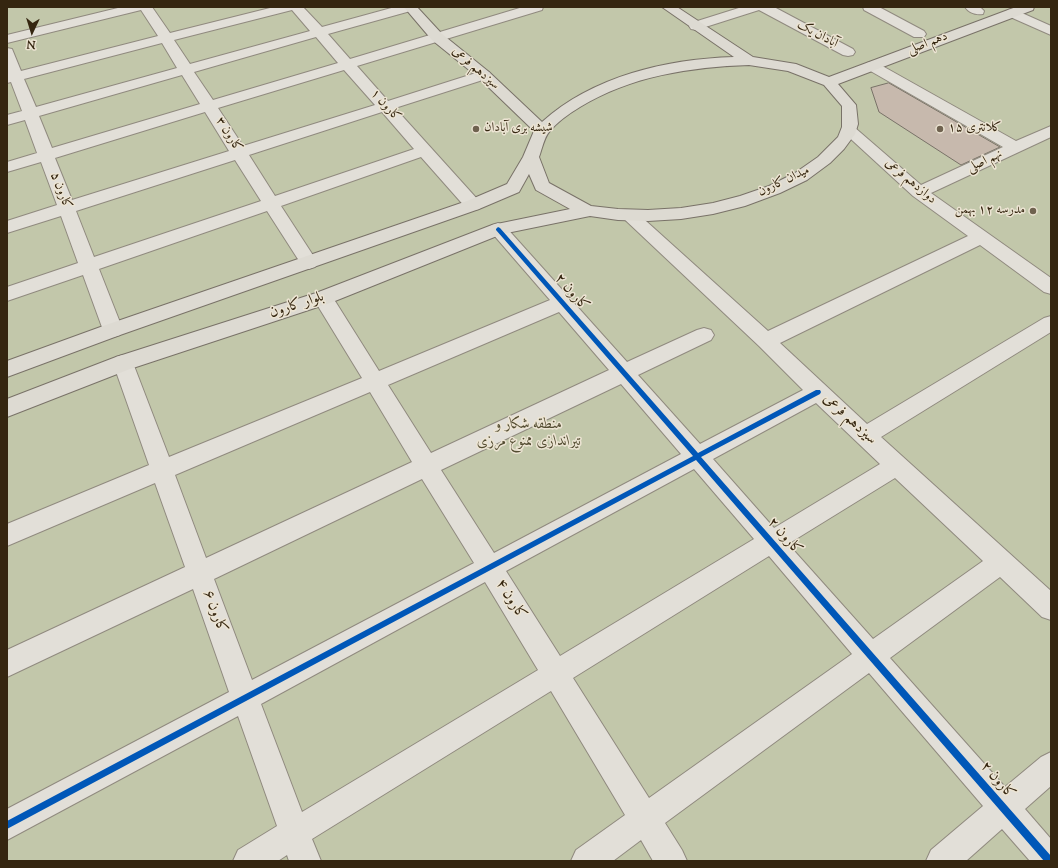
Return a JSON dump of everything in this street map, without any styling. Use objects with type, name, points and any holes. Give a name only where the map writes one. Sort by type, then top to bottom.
[{"type":"main road","name":"سیزدهم فرعی","points":[[409,7],[437,37],[484,75],[542,130]]},
{"type":"main road","points":[[668,7],[749,61]]},
{"type":"main road","name":"دهم اصلی","points":[[829,82],[1028,7]]},
{"type":"main road","points":[[7,369],[113,330],[473,205],[513,188],[531,157],[542,130],[569,107],[586,96],[615,84],[654,71],[712,62],[749,61],[791,67],[829,82],[849,105],[849,130]]},
{"type":"main road","name":"میدان کارون","points":[[531,157],[542,186],[588,211],[630,216],[676,214],[714,208],[745,200],[794,180],[816,167],[835,151],[849,130]]},
{"type":"main road","name":"بلوار کارون","points":[[7,408],[123,364],[323,298],[498,229],[588,211]]},
{"type":"street","points":[[7,39],[138,7]]},
{"type":"street","name":"کارون ۳","points":[[146,7],[309,263]]},
{"type":"street","points":[[12,78],[289,7]]},
{"type":"street","name":"کارون ۱","points":[[296,7],[473,205]]},
{"type":"street","points":[[7,120],[409,7]]},
{"type":"street","points":[[7,167],[537,7]]},
{"type":"street","points":[[696,26],[755,7]]},
{"type":"street","name":"آبادان یک","points":[[764,7],[848,52]]},
{"type":"street","points":[[869,7],[919,34]]},
{"type":"street","points":[[1013,13],[1051,31]]},
{"type":"street","name":"کارون ۵","points":[[7,52],[12,78],[30,113],[113,330]]},
{"type":"street","points":[[872,66],[1016,148]]},
{"type":"street","points":[[7,227],[484,75]]},
{"type":"street","name":"دوازدهم فرعی","points":[[849,130],[919,192],[1051,287]]},
{"type":"street","name":"نهم اصلی","points":[[919,192],[1051,131]]},
{"type":"street","points":[[1033,140],[1051,150]]},
{"type":"street","points":[[7,294],[424,151]]},
{"type":"street","name":"سیزدهم فرعی","points":[[630,216],[1051,608]]},
{"type":"street","name":"کارون ۲","points":[[498,229],[1050,861]]},
{"type":"street","points":[[766,341],[981,236]]},
{"type":"street","name":"کارون ۴","points":[[323,298],[671,861]]},
{"type":"street","points":[[7,535],[562,303]]},
{"type":"street","points":[[865,436],[1051,323]]},
{"type":"street","points":[[7,664],[704,335]]},
{"type":"street","name":"کارون ۶","points":[[123,364],[304,861]]},
{"type":"street","points":[[7,825],[818,392]]},
{"type":"street","points":[[249,861],[896,465]]},
{"type":"street","points":[[587,861],[1001,562]]},
{"type":"street","points":[[942,861],[1051,767]]},
{"type":"green space","name":"منطقه شکار و تیراندازی ممنوع مرزی","points":[[7,7],[1051,7],[1051,861],[7,861]]},
{"type":"building","name":"کلانتری ۱۵","points":[[889,83],[1000,147],[961,165],[879,112],[871,88]]},
{"type":"cycle path","points":[[498,229],[1050,861]]},
{"type":"cycle path","points":[[7,825],[818,392]]},
{"type":"place","name":"شیشه بری آبادان","points":[[476,129]]},
{"type":"place","name":"کلانتری ۱۵","points":[[940,129]]},
{"type":"place","name":"مدرسه ۱۲ بهمن","points":[[1033,211]]}]
